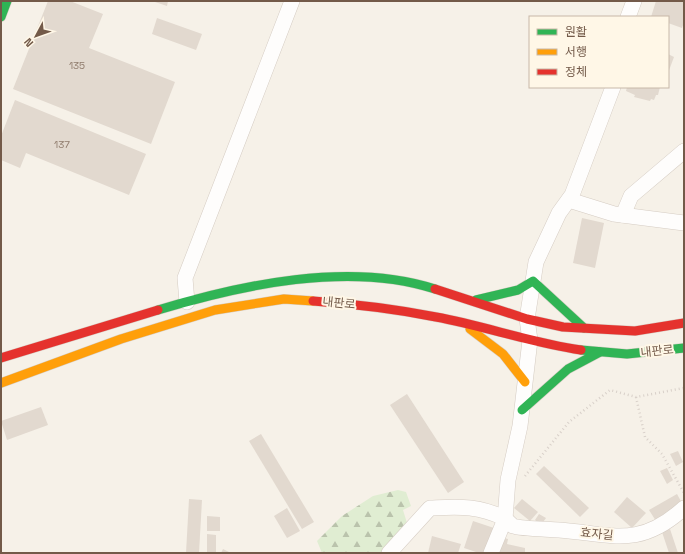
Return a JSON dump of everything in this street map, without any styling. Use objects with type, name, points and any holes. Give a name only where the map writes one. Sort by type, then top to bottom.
[{"type":"street","points":[[1,16],[7,1]]},
{"type":"street","points":[[186,302],[185,278],[292,1]]},
{"type":"street","points":[[628,16],[634,1]]},
{"type":"street","points":[[491,553],[505,518],[508,480],[522,410],[530,340],[527,319],[536,262],[559,213],[572,195],[613,88]]},
{"type":"street","points":[[623,215],[631,196],[684,151]]},
{"type":"street","points":[[568,200],[623,215],[684,223]]},
{"type":"street","name":"내판로","points":[[1,358],[78,336],[114,323],[212,294],[270,283],[342,277],[385,279],[428,288],[473,300],[527,319],[563,327],[635,331],[684,323]]},
{"type":"street","points":[[473,300],[518,290],[534,281]]},
{"type":"street","points":[[534,281],[584,328]]},
{"type":"street","name":"내판로","points":[[1,383],[121,339],[215,310],[284,299],[344,303],[437,317],[554,346],[600,352],[627,354],[684,348]]},
{"type":"street","points":[[459,322],[503,354],[526,382]]},
{"type":"street","points":[[522,410],[549,383],[567,369],[584,358],[600,352]]},
{"type":"street","name":"효자길","points":[[389,553],[430,508],[470,506],[505,518],[513,526],[570,531],[608,537],[640,535],[670,520],[684,508]]},
{"type":"path","points":[[521,482],[569,422],[610,390],[636,397],[684,388]]},
{"type":"path","points":[[636,397],[645,437],[662,454],[684,493]]},
{"type":"green space","points":[[398,490],[406,492],[411,506],[403,510],[407,523],[381,552],[322,553],[317,541],[342,516],[373,496]]},
{"type":"building","points":[[48,1],[70,1],[103,14],[89,48],[175,82],[151,144],[13,89]]},
{"type":"building","points":[[152,1],[168,1],[167,6]]},
{"type":"building","points":[[656,1],[684,1],[684,22],[682,28],[669,23],[669,16],[651,16]]},
{"type":"building","points":[[157,18],[202,34],[196,50],[152,34]]},
{"type":"building","points":[[669,54],[674,57],[669,70]]},
{"type":"building","points":[[627,88],[660,88],[658,95],[656,95],[654,100],[651,99],[650,101],[634,97],[635,95],[626,91]]},
{"type":"building","points":[[15,100],[146,154],[129,195],[26,153],[20,168],[1,160],[1,136]]},
{"type":"building","points":[[582,218],[604,223],[595,268],[573,263]]},
{"type":"building","points":[[407,394],[464,482],[448,493],[390,405]]},
{"type":"building","points":[[41,407],[48,425],[7,440],[1,421]]},
{"type":"building","points":[[261,434],[314,522],[302,529],[249,441]]},
{"type":"building","points":[[678,451],[683,462],[676,466],[670,454]]},
{"type":"building","points":[[544,466],[589,508],[580,517],[536,474]]},
{"type":"building","points":[[667,468],[673,480],[667,484],[660,471]]},
{"type":"building","points":[[677,494],[683,505],[656,521],[649,510]]},
{"type":"building","points":[[627,497],[646,513],[632,528],[614,512]]},
{"type":"building","points":[[189,499],[202,500],[199,553],[186,553]]},
{"type":"building","points":[[522,499],[538,512],[530,521],[514,508]]},
{"type":"building","points":[[287,508],[300,531],[287,538],[274,516]]},
{"type":"building","points":[[539,514],[546,518],[541,525],[535,520]]},
{"type":"building","points":[[207,516],[220,517],[220,531],[207,531]]},
{"type":"building","points":[[473,521],[494,528],[486,553],[479,553],[464,548]]},
{"type":"building","points":[[670,529],[678,553],[669,553],[662,532]]},
{"type":"building","points":[[207,534],[216,535],[216,553],[207,553]]},
{"type":"building","points":[[432,536],[461,544],[458,553],[428,553]]},
{"type":"building","points":[[499,537],[508,539],[507,544],[525,548],[525,553],[496,553]]},
{"type":"building","points":[[223,549],[231,553],[221,553]]},
{"type":"traffic: fast","points":[[1,17],[7,1]]},
{"type":"traffic: fast","points":[[158,310],[224,292],[259,285],[331,277],[367,277],[402,281],[435,289]]},
{"type":"traffic: fast","points":[[476,300],[518,290],[533,281],[584,328]]},
{"type":"traffic: fast","points":[[581,350],[627,354],[684,348]]},
{"type":"traffic: fast","points":[[522,410],[568,369],[600,352]]},
{"type":"traffic: slow","points":[[1,383],[121,339],[215,310],[284,299],[313,301]]},
{"type":"traffic: slow","points":[[470,329],[503,354],[525,382]]},
{"type":"traffic: jam","points":[[435,289],[527,319],[563,327],[635,331],[684,323]]},
{"type":"traffic: jam","points":[[313,301],[375,307],[421,314],[581,350]]},
{"type":"traffic: jam","points":[[1,358],[158,310]]}]
